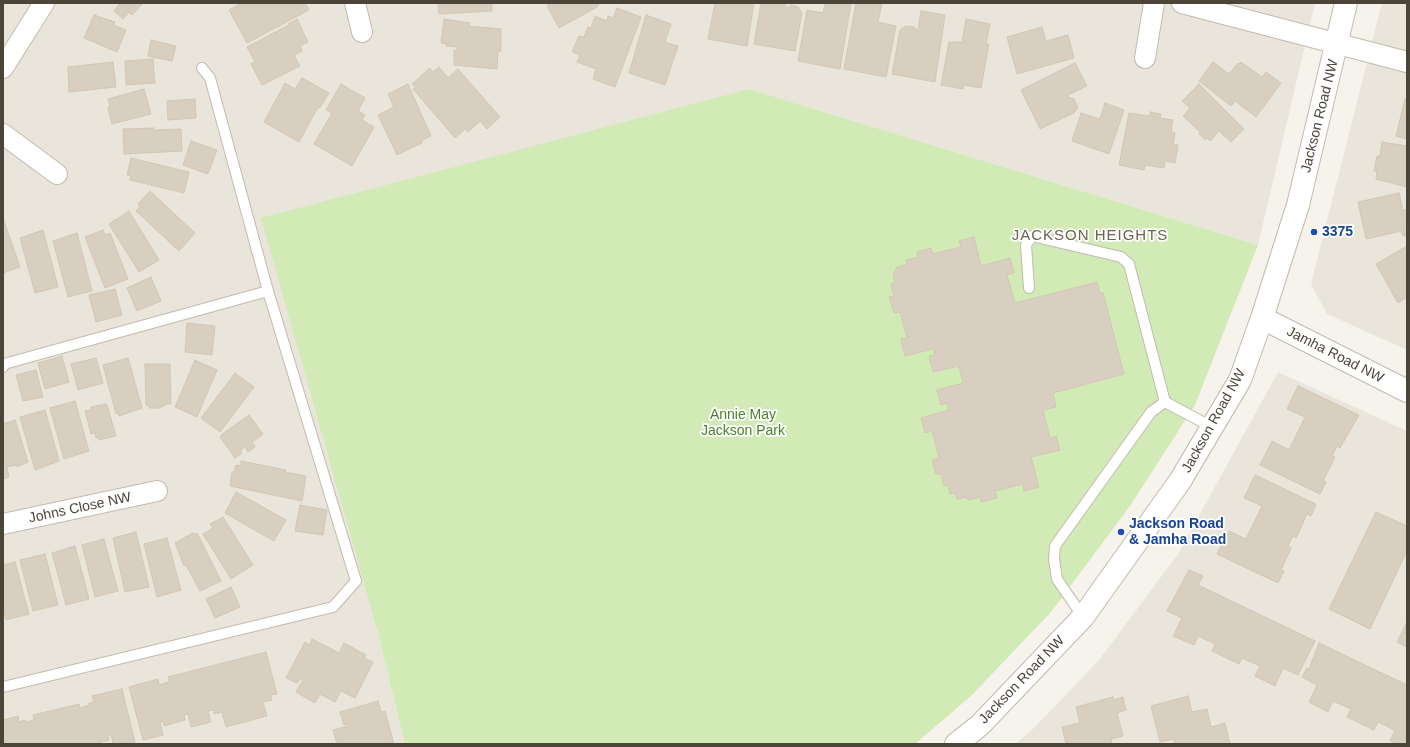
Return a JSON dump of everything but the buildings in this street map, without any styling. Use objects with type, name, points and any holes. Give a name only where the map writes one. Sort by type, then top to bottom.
[{"type":"street","points":[[3,68],[44,3]]},
{"type":"street","points":[[355,3],[362,32]]},
{"type":"street","points":[[1144,58],[1154,3]]},
{"type":"street","points":[[1182,3],[1407,62]]},
{"type":"street","name":"Jackson Road NW","points":[[956,744],[980,725],[1083,617],[1180,481],[1240,380],[1262,318],[1298,205],[1338,43],[1346,3]]},
{"type":"street","points":[[3,134],[57,174]]},
{"type":"street","name":"Jamha Road NW","points":[[1262,318],[1407,391]]},
{"type":"street","name":"Johns Close NW","points":[[3,524],[157,491]]},
{"type":"lane","points":[[3,687],[333,607],[356,581],[268,291],[210,78],[202,68]]},
{"type":"lane","points":[[1029,288],[1026,245],[1032,236],[1121,257],[1129,264],[1165,402],[1212,427]]},
{"type":"lane","points":[[3,367],[4,364],[268,291]]},
{"type":"lane","points":[[1083,617],[1057,579],[1054,559],[1055,546],[1151,412],[1165,402]]},
{"type":"shaded area","points":[[3,3],[1315,3],[1258,245],[749,89],[377,629],[405,744],[3,744]]},
{"type":"shaded area","points":[[1382,3],[1407,3],[1407,350],[1327,314],[1311,284]]},
{"type":"shaded area","points":[[1278,372],[1407,431],[1407,744],[1015,744],[1033,729],[1099,660],[1178,554]]},
{"type":"green space","name":"Annie May Jackson Park","points":[[749,89],[1258,245],[1195,405],[1130,506],[1051,612],[971,696],[915,744],[405,744],[377,629],[261,218]]},
{"type":"place","name":"3375","points":[[1314,232]]},
{"type":"place","name":"Jackson Road & Jamha Road","points":[[1121,532]]},
{"type":"district","name":"JACKSON HEIGHTS","points":[[1090,236]]}]
